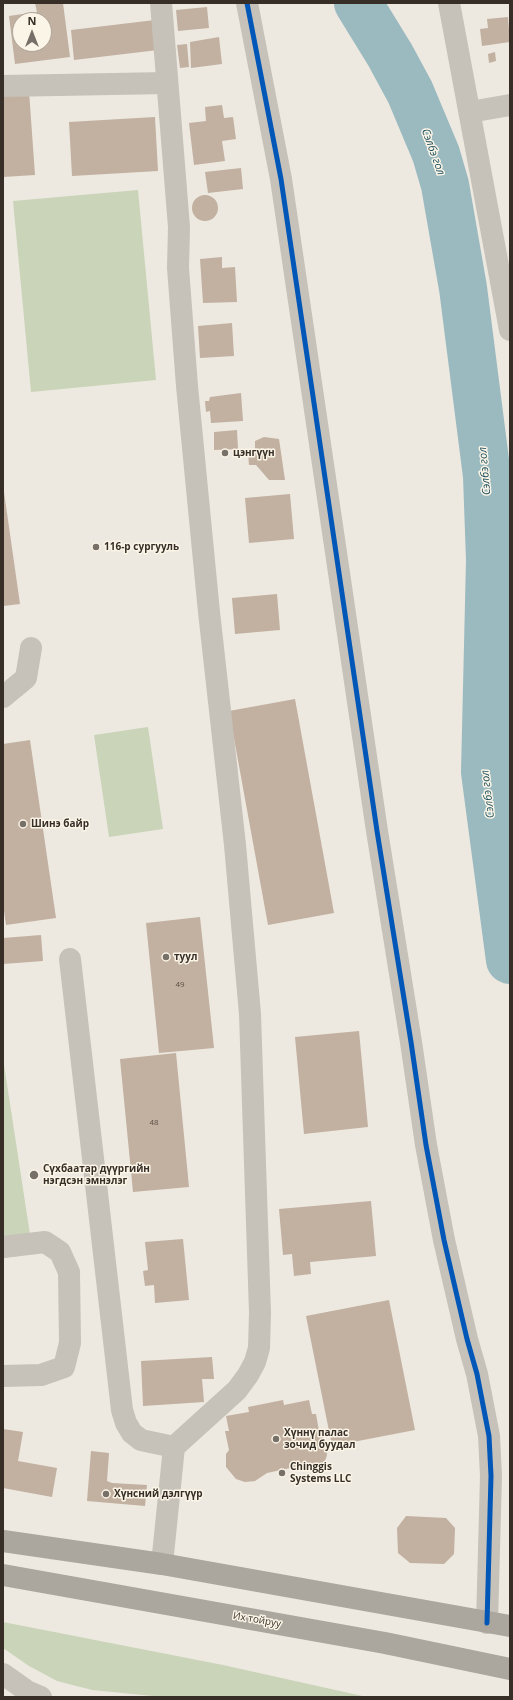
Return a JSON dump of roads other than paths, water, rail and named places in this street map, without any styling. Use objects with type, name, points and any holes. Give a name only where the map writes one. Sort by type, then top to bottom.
[{"type":"main road","points":[[3,1541],[162,1564],[510,1626]]},
{"type":"main road","name":"Их тойруу","points":[[3,1575],[385,1643],[510,1670]]},
{"type":"street","points":[[161,3],[179,227],[178,268],[187,386],[250,1014],[260,1313],[259,1348],[255,1362],[248,1375],[237,1390],[174,1447],[162,1564]]},
{"type":"street","points":[[247,3],[281,179],[377,831],[410,1034],[426,1145],[444,1240],[467,1339],[477,1374],[489,1436],[491,1476],[487,1622]]},
{"type":"street","points":[[449,3],[510,327]]},
{"type":"street","points":[[3,86],[168,83]]},
{"type":"street","points":[[470,112],[510,106]]},
{"type":"street","points":[[3,697],[26,678],[32,648]]},
{"type":"street","points":[[70,959],[122,1410],[126,1423],[132,1433],[141,1440],[174,1447]]},
{"type":"street","points":[[3,1247],[45,1242],[60,1252],[69,1272],[70,1343],[64,1366],[41,1375],[3,1376]]},
{"type":"street","points":[[3,1674],[27,1691],[41,1697]]},
{"type":"waterway","name":"Сэлбэ гол","points":[[358,3],[390,55],[410,92],[436,154],[445,185],[463,288],[487,476],[490,560],[485,772],[510,960]]},
{"type":"place","name":"цэнгүүн","points":[[225,453]]},
{"type":"place","name":"116-р сургууль","points":[[96,547]]},
{"type":"place","name":"Шинэ байр","points":[[23,824]]},
{"type":"place","name":"туул","points":[[166,957]]},
{"type":"place","name":"Сүхбаатар дүүргийн нэгдсэн эмнэлэг","points":[[34,1175]]},
{"type":"place","name":"Хүннү палас зочид буудал","points":[[276,1439]]},
{"type":"place","name":"Chinggis Systems LLC","points":[[282,1473]]},
{"type":"place","name":"Хүнсний дэлгүүр","points":[[106,1494]]}]
